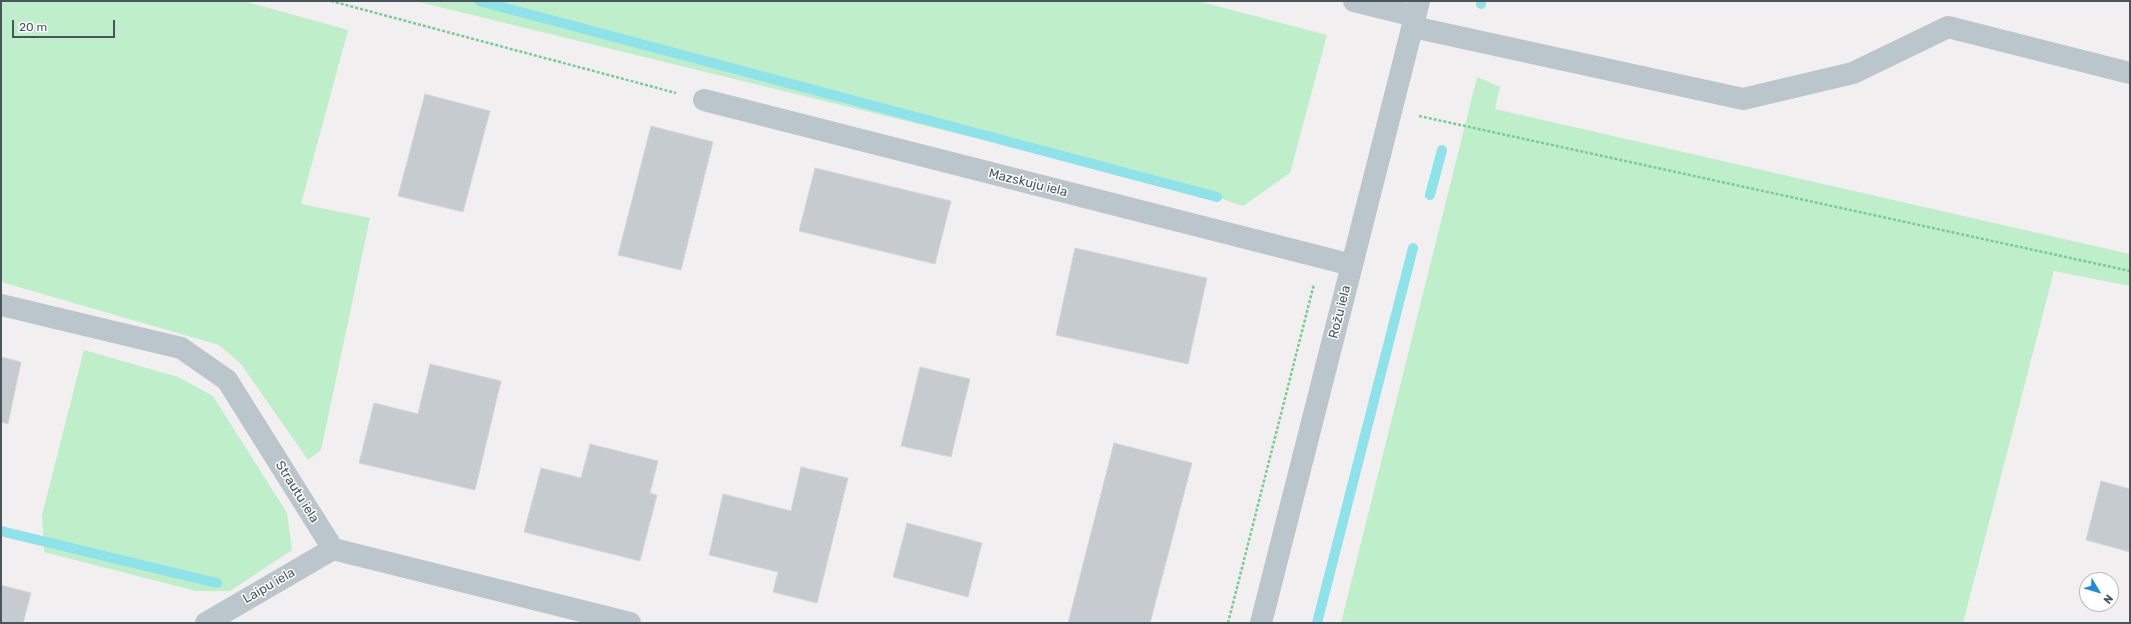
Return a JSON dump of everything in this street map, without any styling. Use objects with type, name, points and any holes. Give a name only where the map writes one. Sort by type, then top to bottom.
[{"type":"street","points":[[1354,1],[1416,15],[1743,99],[1853,73],[1948,27],[2130,73]]},
{"type":"street","name":"Rožu iela","points":[[1261,623],[1416,15]]},
{"type":"street","name":"Mazskuju iela","points":[[704,100],[1352,265]]},
{"type":"street","name":"Strautu iela","points":[[1,305],[181,348],[227,380],[333,549]]},
{"type":"street","points":[[333,549],[630,623]]},
{"type":"street","name":"Laipu iela","points":[[206,623],[333,549]]},
{"type":"path","points":[[331,1],[704,100]]},
{"type":"path","points":[[1392,109],[2130,271]]},
{"type":"green space","points":[[1,1],[244,1],[348,30],[301,204],[370,218],[321,450],[308,460],[241,364],[219,345],[1,282]]},
{"type":"green space","points":[[415,1],[1198,1],[1327,35],[1290,173],[1243,206],[1217,197]]},
{"type":"green space","points":[[1477,77],[1500,87],[1495,109],[2130,254],[2130,286],[2054,271],[1963,623],[1341,623]]},
{"type":"green space","points":[[84,350],[178,377],[213,396],[287,513],[292,550],[230,591],[196,591],[44,552],[42,515]]},
{"type":"building","points":[[425,94],[490,111],[463,212],[398,196]]},
{"type":"building","points":[[651,126],[713,142],[681,270],[618,255]]},
{"type":"building","points":[[815,168],[951,201],[935,264],[799,231]]},
{"type":"building","points":[[1075,248],[1207,278],[1188,364],[1056,335]]},
{"type":"building","points":[[1,357],[21,362],[8,424],[1,422]]},
{"type":"building","points":[[430,364],[501,381],[475,490],[359,463],[374,403],[418,414]]},
{"type":"building","points":[[920,367],[970,379],[951,457],[901,446]]},
{"type":"building","points":[[1114,443],[1192,463],[1150,623],[1068,623]]},
{"type":"building","points":[[590,444],[658,461],[650,493],[657,495],[640,561],[524,532],[541,468],[581,478]]},
{"type":"building","points":[[801,467],[848,478],[817,603],[773,592],[778,572],[709,555],[723,494],[791,511]]},
{"type":"building","points":[[2101,481],[2130,489],[2130,552],[2086,540]]},
{"type":"building","points":[[907,523],[982,543],[968,597],[893,577]]},
{"type":"building","points":[[1,585],[31,593],[23,623],[1,623]]},
{"type":"waterway","points":[[479,1],[1217,197]]},
{"type":"waterway","points":[[1430,195],[1442,150]]},
{"type":"waterway","points":[[1317,623],[1413,248]]},
{"type":"waterway","points":[[1,531],[217,583]]}]
